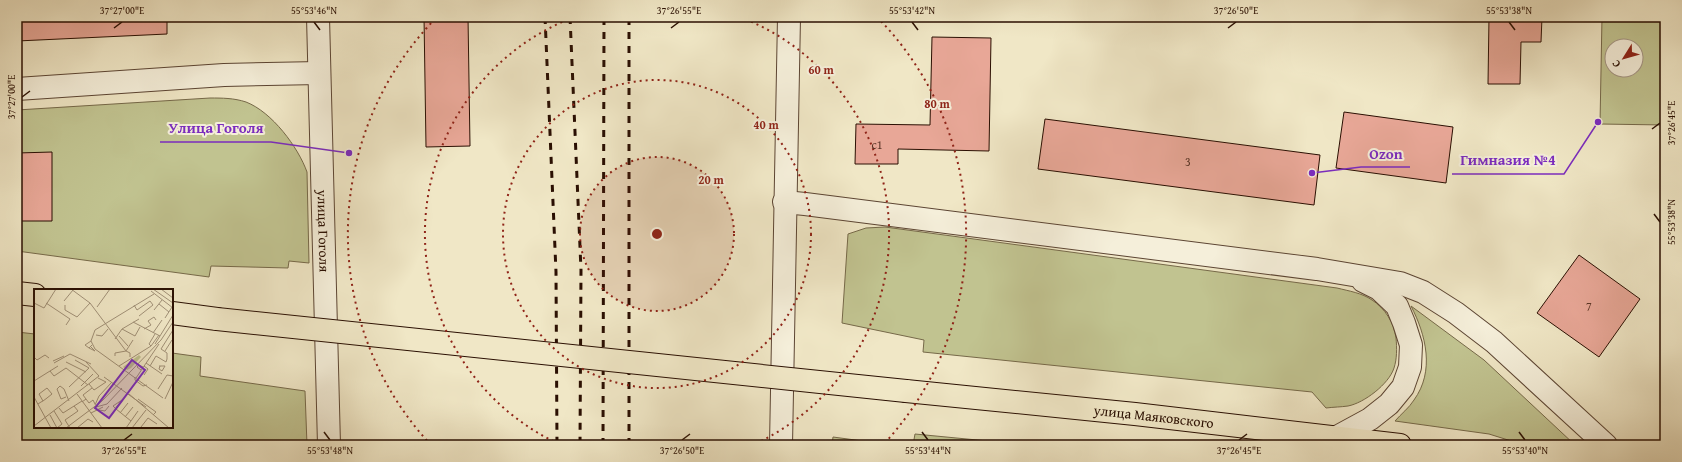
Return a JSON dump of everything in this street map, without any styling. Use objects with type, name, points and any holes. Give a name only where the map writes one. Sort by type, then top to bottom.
[{"type":"main road","points":[[17,293],[34,295]]},
{"type":"main road","name":"улица Маяковского","points":[[173,313],[217,319],[1135,414],[1339,442],[1400,445]]},
{"type":"street","name":"улица Гоголя","points":[[318,17],[329,445]]},
{"type":"street","points":[[781,445],[788,17]]},
{"type":"street","points":[[17,89],[224,75],[319,73]]},
{"type":"street","points":[[784,202],[1317,269],[1400,283],[1423,292],[1456,313],[1494,342],[1606,445]]},
{"type":"street","points":[[1339,442],[1389,404],[1403,387],[1410,367],[1411,345],[1397,306],[1379,289],[1354,276]]},
{"type":"green space","points":[[1602,17],[1665,17],[1665,125],[1600,124]]},
{"type":"green space","points":[[210,98],[237,100],[246,102],[256,107],[283,131],[303,162],[307,172],[309,263],[289,261],[288,268],[211,266],[209,277],[17,251],[17,110]]},
{"type":"green space","points":[[885,227],[1351,291],[1377,303],[1391,321],[1396,338],[1395,365],[1387,380],[1368,397],[1348,406],[1326,408],[1312,392],[923,352],[924,340],[842,323],[848,234],[866,228]]},
{"type":"green space","points":[[1411,306],[1484,360],[1575,445],[1524,445],[1489,434],[1395,421],[1412,403],[1421,389],[1426,365],[1426,353],[1421,329]]},
{"type":"green space","points":[[17,332],[34,334],[34,428],[173,428],[173,353],[201,357],[200,376],[305,391],[307,445],[17,445]]},
{"type":"green space","points":[[915,434],[1029,445],[913,445]]},
{"type":"green space","points":[[833,437],[892,445],[832,445]]},
{"type":"building","points":[[17,17],[167,17],[167,34],[17,41]]},
{"type":"building","points":[[424,17],[468,17],[470,146],[426,147]]},
{"type":"building","points":[[1489,17],[1542,17],[1541,42],[1521,42],[1520,84],[1488,84]]},
{"type":"building","points":[[932,37],[991,38],[989,151],[898,149],[898,164],[855,164],[856,124],[930,125]]},
{"type":"building","points":[[1344,112],[1453,127],[1446,183],[1336,168]]},
{"type":"building","points":[[1045,119],[1320,155],[1314,205],[1038,169]]},
{"type":"building","points":[[52,152],[52,221],[17,221],[17,153]]},
{"type":"building","points":[[1579,255],[1640,299],[1599,357],[1537,313]]},
{"type":"railway","points":[[545,17],[556,272],[557,445]]},
{"type":"railway","points":[[570,17],[581,270],[580,445]]},
{"type":"railway","points":[[603,445],[604,17]]},
{"type":"railway","points":[[629,17],[629,445]]},
{"type":"place","name":"Гимназия №4","points":[[1598,122]]},
{"type":"place","name":"Улица Гоголя","points":[[349,153]]},
{"type":"place","name":"Ozon","points":[[1312,173]]}]
